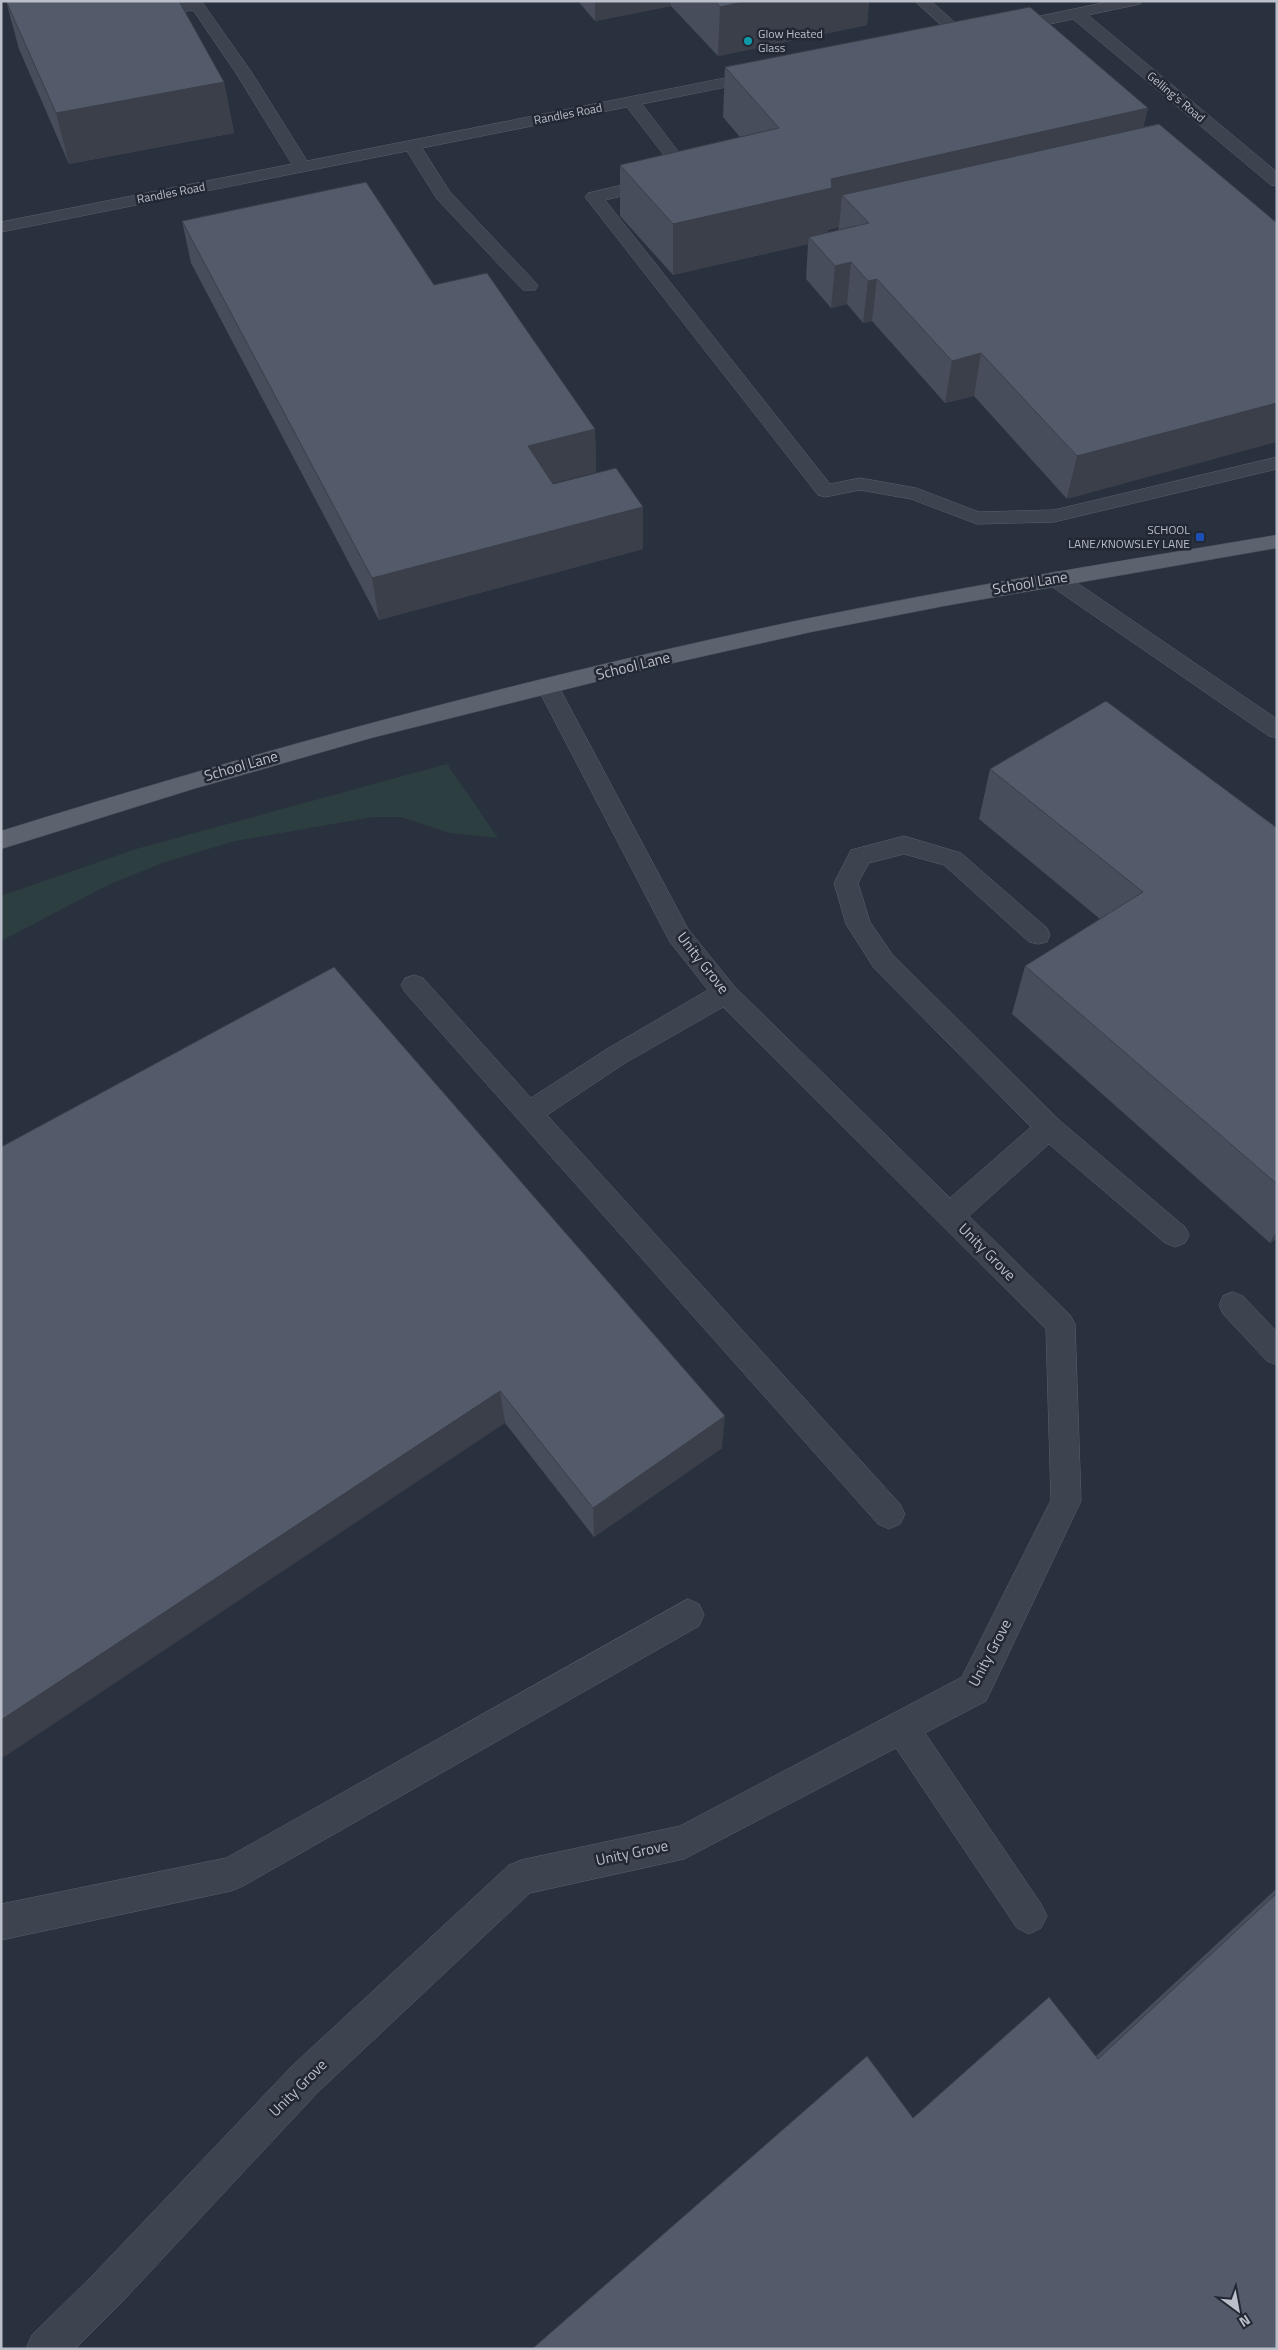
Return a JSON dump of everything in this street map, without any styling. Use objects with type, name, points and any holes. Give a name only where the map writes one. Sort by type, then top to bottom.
[{"type":"main road","name":"School Lane","points":[[1,840],[149,792],[346,737],[754,637],[960,595],[1277,541]]},
{"type":"street","points":[[922,1],[963,38]]},
{"type":"street","points":[[944,41],[1135,1]]},
{"type":"street","points":[[129,17],[197,5],[244,73],[302,167]]},
{"type":"street","name":"Gelling's Road","points":[[1076,13],[1277,181]]},
{"type":"street","name":"Randles Road","points":[[1,227],[778,73]]},
{"type":"street","points":[[631,101],[688,175],[594,197],[825,491],[860,484],[916,494],[977,518],[1054,516],[1277,463]]},
{"type":"street","points":[[412,145],[442,195],[529,286]]},
{"type":"street","points":[[1056,579],[1277,730]]},
{"type":"street","name":"Unity Grove","points":[[46,2349],[108,2288],[305,2079],[521,1877],[684,1842],[974,1689],[1066,1501],[1060,1324],[725,992],[679,935],[548,686]]},
{"type":"street","points":[[1038,935],[952,859],[904,845],[860,856],[846,883],[858,924],[883,962],[1049,1128],[1175,1235]]},
{"type":"street","points":[[414,985],[889,1514]]},
{"type":"street","points":[[529,1114],[616,1056],[725,992]]},
{"type":"street","points":[[950,1215],[1049,1128]]},
{"type":"street","points":[[1233,1305],[1277,1352]]},
{"type":"street","points":[[1,1922],[232,1874],[688,1616]]},
{"type":"street","points":[[902,1728],[1030,1916]]},
{"type":"shaded area","points":[[447,764],[498,838],[450,833],[401,817],[373,817],[235,841],[165,862],[108,885],[1,941],[1,896],[136,849]]},
{"type":"building","points":[[6,1],[179,1],[224,82],[56,113]]},
{"type":"building","points":[[715,1],[747,1],[720,7]]},
{"type":"building","points":[[1030,7],[1148,108],[831,179],[832,188],[673,224],[620,165],[779,128],[725,67]]},
{"type":"building","points":[[1159,124],[1277,223],[1277,403],[1077,456],[981,353],[952,361],[877,279],[868,281],[851,262],[835,266],[809,237],[869,223],[842,195]]},
{"type":"building","points":[[366,182],[434,285],[487,273],[595,429],[528,446],[553,484],[616,468],[643,507],[372,578],[182,221]]},
{"type":"building","points":[[1106,701],[1277,828],[1277,1184],[1025,966],[1143,892],[990,769]]},
{"type":"building","points":[[334,967],[725,1416],[593,1508],[500,1391],[1,1720],[1,1147]]},
{"type":"building","points":[[1277,1893],[1277,2349],[532,2349],[867,2056],[913,2118],[1049,1997],[1098,2059]]},
{"type":"place","name":"Glow Heated Glass","points":[[748,41]]},
{"type":"place","name":"SCHOOL LANE/KNOWSLEY LANE","points":[[1200,537]]}]
